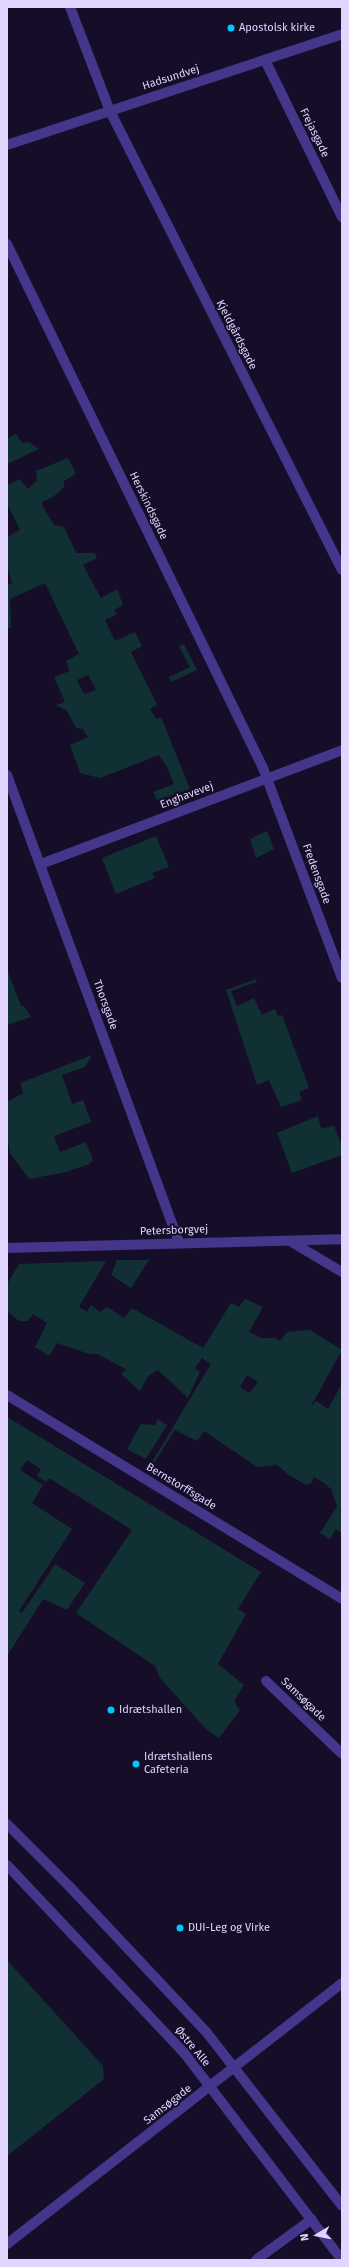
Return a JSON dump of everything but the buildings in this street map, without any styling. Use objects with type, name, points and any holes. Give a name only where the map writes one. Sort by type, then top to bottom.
[{"type":"street","name":"Kjeldgårdsgade","points":[[70,7],[110,111],[342,568]]},
{"type":"street","name":"Hadsundvej","points":[[7,145],[342,34]]},
{"type":"street","name":"Frejasgade","points":[[265,60],[342,217]]},
{"type":"street","name":"Herskindsgade","points":[[7,244],[268,779]]},
{"type":"street","name":"Enghavevej","points":[[41,864],[342,750]]},
{"type":"street","name":"Thorsgade","points":[[7,775],[41,864],[179,1243]]},
{"type":"street","name":"Fredensgade","points":[[268,779],[342,978]]},
{"type":"street","name":"Petersborgvej","points":[[7,1248],[342,1239]]},
{"type":"street","points":[[290,1240],[342,1272]]},
{"type":"street","name":"Bernstorffsgade","points":[[7,1395],[342,1599]]},
{"type":"street","name":"Samsøgade","points":[[266,1681],[342,1754]]},
{"type":"street","name":"Østre Alle","points":[[7,1824],[70,1887],[207,2034],[342,2206]]},
{"type":"street","name":"Østre Alle","points":[[7,1865],[185,2054],[342,2260]]},
{"type":"street","name":"Samsøgade","points":[[7,2244],[210,2088],[342,1982]]},
{"type":"street","points":[[256,2260],[312,2219]]},
{"type":"green space","points":[[16,434],[22,443],[29,442],[39,449],[7,464],[7,439]]},
{"type":"green space","points":[[68,458],[76,474],[64,481],[64,487],[53,497],[42,502],[43,507],[54,525],[64,527],[76,553],[95,553],[97,558],[83,565],[101,598],[117,589],[123,605],[114,610],[117,614],[105,620],[115,641],[135,632],[142,646],[131,652],[157,705],[150,709],[156,719],[161,717],[190,789],[157,800],[153,792],[174,784],[167,767],[159,755],[100,778],[80,773],[70,745],[88,737],[83,729],[76,728],[67,711],[56,705],[65,702],[54,677],[70,671],[66,661],[79,654],[45,583],[10,599],[11,627],[7,629],[7,585],[12,583],[7,565],[7,537],[20,530],[7,503],[7,485],[20,479],[28,489],[37,480],[36,471]],"holes":[[[88,675],[96,690],[84,694],[77,680]]]},
{"type":"green space","points":[[184,644],[197,670],[171,682],[169,677],[190,667],[179,646]]},
{"type":"green space","points":[[267,831],[274,849],[256,858],[250,839]]},
{"type":"green space","points":[[156,836],[169,867],[152,873],[155,878],[116,894],[102,858]]},
{"type":"green space","points":[[7,969],[21,1006],[24,1006],[31,1017],[7,1025]]},
{"type":"green space","points":[[256,979],[257,982],[231,991],[237,1006],[254,998],[262,1015],[275,1009],[278,1016],[282,1015],[309,1088],[299,1092],[302,1100],[281,1107],[269,1080],[257,1085],[226,990]]},
{"type":"green space","points":[[92,1055],[85,1067],[62,1075],[72,1104],[83,1100],[91,1122],[54,1136],[60,1152],[86,1142],[93,1160],[89,1164],[66,1172],[29,1179],[10,1153],[7,1136],[7,1102],[23,1093],[20,1083]]},
{"type":"green space","points":[[318,1116],[321,1128],[334,1126],[342,1146],[342,1155],[292,1173],[277,1133]]},
{"type":"green space","points":[[117,1260],[149,1260],[131,1288],[111,1275]]},
{"type":"green space","points":[[106,1261],[79,1307],[87,1312],[91,1305],[100,1312],[107,1307],[124,1318],[132,1308],[203,1348],[231,1303],[239,1307],[245,1299],[263,1307],[249,1332],[261,1338],[275,1338],[280,1341],[287,1332],[310,1330],[342,1350],[310,1408],[316,1401],[328,1409],[340,1387],[342,1388],[342,1534],[336,1529],[330,1539],[320,1533],[337,1506],[331,1489],[324,1483],[314,1477],[311,1483],[306,1485],[289,1475],[277,1465],[257,1467],[204,1431],[197,1441],[175,1430],[151,1468],[149,1467],[211,1364],[202,1358],[195,1368],[200,1372],[188,1398],[158,1370],[148,1376],[140,1391],[121,1374],[126,1369],[97,1354],[89,1354],[57,1343],[49,1356],[35,1347],[47,1323],[33,1314],[28,1321],[19,1321],[7,1311],[7,1284],[19,1264]],"holes":[[[247,1375],[262,1384],[258,1382],[249,1393],[240,1387]]]},
{"type":"green space","points":[[7,1417],[261,1572],[238,1609],[246,1614],[218,1664],[244,1685],[234,1701],[240,1710],[219,1738],[205,1728],[160,1678],[155,1666],[76,1613],[132,1530],[49,1478],[46,1482],[37,1476],[41,1469],[27,1460],[20,1470],[43,1485],[32,1503],[72,1529],[19,1611],[22,1613],[55,1564],[85,1583],[67,1610],[43,1599],[7,1656]]},
{"type":"green space","points":[[158,1419],[167,1425],[146,1459],[127,1449],[141,1424],[155,1425]]},
{"type":"green space","points":[[7,1960],[103,2066],[104,2079],[7,2156]]},
{"type":"place","name":"Apostolsk kirke","points":[[231,28]]},
{"type":"place","name":"Idrætshallen","points":[[111,1710]]},
{"type":"place","name":"Idrætshallens Cafeteria","points":[[136,1764]]},
{"type":"place","name":"DUI-Leg og Virke","points":[[180,1928]]}]
